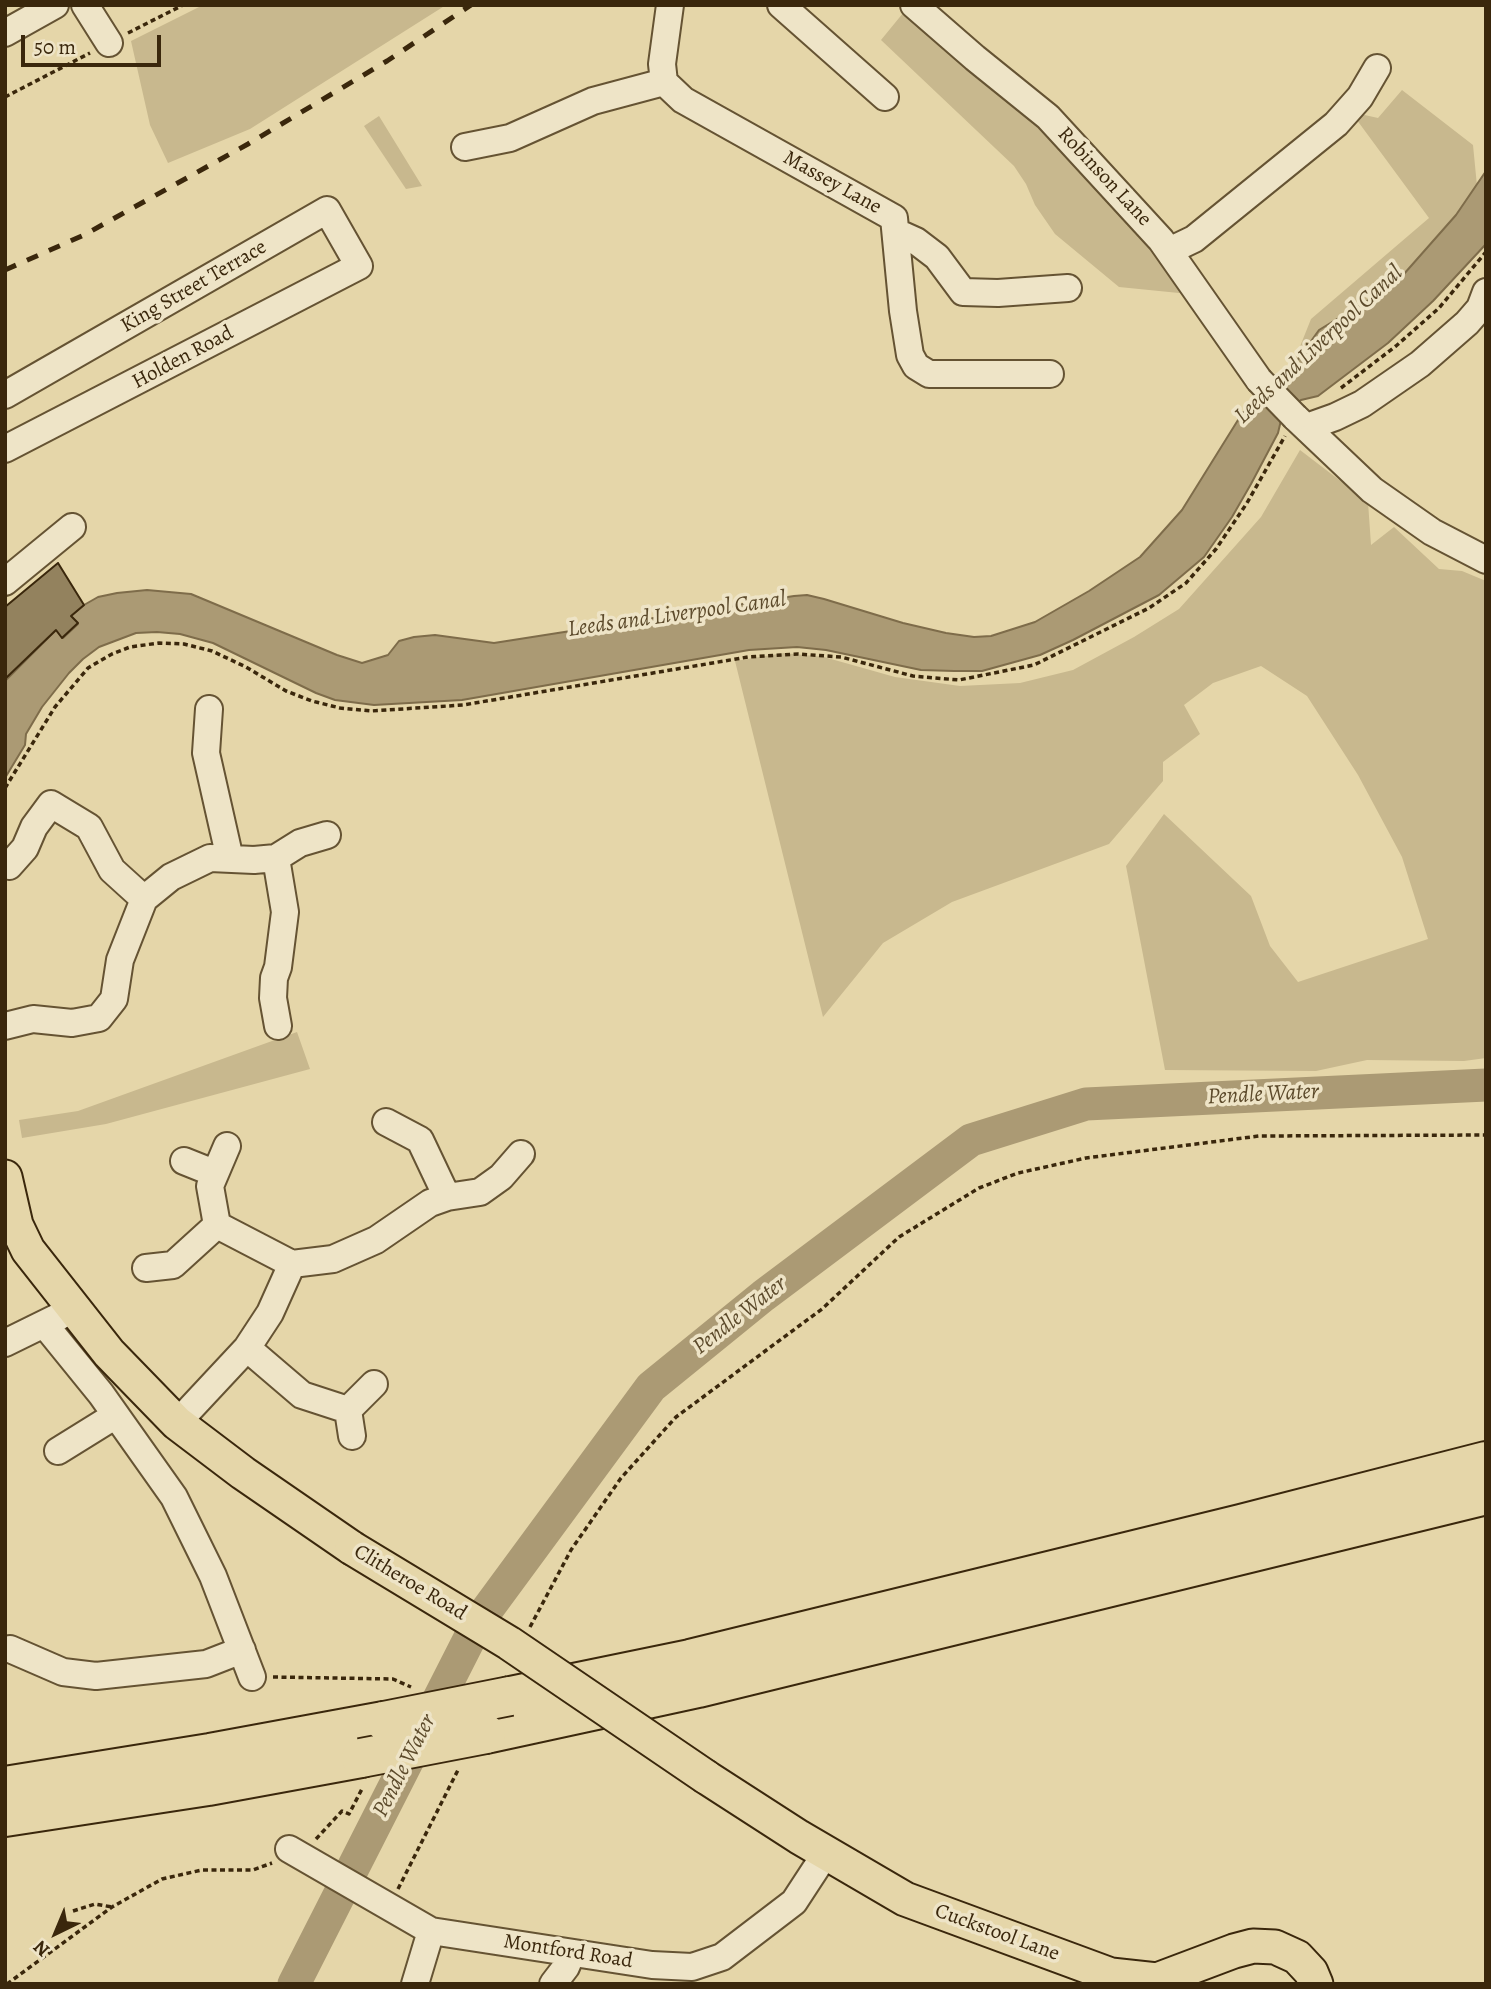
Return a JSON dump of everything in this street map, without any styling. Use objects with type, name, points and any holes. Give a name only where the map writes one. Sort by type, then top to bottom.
[{"type":"highway","points":[[5,1786],[210,1754],[510,1696],[717,1652],[1486,1461]]},
{"type":"highway","points":[[5,1816],[208,1786],[486,1734],[698,1688],[1486,1495]]},
{"type":"main road","name":"Clitheroe Road","points":[[5,1177],[11,1227],[109,1353],[177,1423],[243,1473],[352,1548],[509,1643],[706,1777],[905,1899]]},
{"type":"main road","name":"Cuckstool Lane","points":[[905,1899],[1111,1975],[1157,1980],[1252,1946],[1275,1947],[1297,1957],[1311,1972],[1316,1984]]},
{"type":"street","points":[[5,33],[55,5]]},
{"type":"street","points":[[85,5],[109,43]]},
{"type":"street","points":[[465,147],[510,138],[593,101],[664,82],[662,64],[670,5]]},
{"type":"street","points":[[781,5],[885,97]]},
{"type":"street","name":"Robinson Lane","points":[[914,5],[1048,117],[1169,250],[1259,380],[1296,426]]},
{"type":"street","points":[[1169,250],[1194,239],[1336,124],[1360,97],[1377,68]]},
{"type":"street","name":"Massey Lane","points":[[664,82],[683,100],[894,218],[905,322],[910,355],[916,366],[929,374],[1049,374]]},
{"type":"street","name":"King Street Terrace","points":[[5,395],[327,210],[359,266]]},
{"type":"street","points":[[896,232],[916,241],[937,257],[963,292],[998,293],[1068,288]]},
{"type":"street","name":"Holden Road","points":[[6,447],[359,266]]},
{"type":"street","points":[[1296,426],[1362,404],[1420,364],[1468,323],[1480,308],[1486,292]]},
{"type":"street","points":[[1296,426],[1372,490],[1432,532],[1486,560]]},
{"type":"street","points":[[5,582],[72,527]]},
{"type":"street","points":[[209,709],[206,753],[230,859]]},
{"type":"street","points":[[9,866],[25,849],[34,827],[51,804],[89,827],[112,870],[144,899]]},
{"type":"street","points":[[5,1026],[33,1019],[72,1023],[99,1018],[114,999],[120,960],[144,899],[171,877],[210,858],[276,858],[300,843],[327,835]]},
{"type":"street","points":[[276,858],[285,912],[278,967],[274,978],[278,1026]]},
{"type":"street","points":[[386,1122],[420,1140],[447,1197]]},
{"type":"street","points":[[217,1225],[210,1186],[227,1146]]},
{"type":"street","points":[[217,1225],[292,1264],[333,1259],[376,1240],[430,1203],[447,1197],[480,1192],[501,1177],[521,1154]]},
{"type":"street","points":[[184,1161],[214,1173]]},
{"type":"street","points":[[146,1268],[173,1265],[217,1225]]},
{"type":"street","points":[[177,1423],[247,1348],[270,1313],[292,1264]]},
{"type":"street","points":[[5,1343],[74,1309]]},
{"type":"street","points":[[45,1325],[116,1415],[174,1497],[213,1576],[252,1677]]},
{"type":"street","points":[[247,1348],[302,1395],[350,1423],[374,1384]]},
{"type":"street","points":[[58,1451],[116,1415]]},
{"type":"street","points":[[10,1648],[63,1672],[96,1676],[206,1664],[242,1650]]},
{"type":"street","name":"Montford Road","points":[[298,1855],[431,1931],[652,1965],[692,1967],[722,1956],[794,1902],[826,1853]]},
{"type":"street","points":[[415,1984],[431,1931]]},
{"type":"street","points":[[553,1984],[566,1968],[572,1953]]},
{"type":"path","points":[[1337,390],[1396,346],[1439,308],[1486,252]]},
{"type":"path","points":[[5,789],[55,707],[88,668],[131,646],[184,644],[212,652],[246,667],[286,691],[312,701],[341,708],[372,711],[463,705],[747,657],[798,654],[841,657],[913,676],[959,680],[1034,665],[1149,608],[1186,583],[1216,549],[1296,426]]},
{"type":"path","points":[[528,1631],[571,1550],[621,1478],[676,1417],[822,1309],[899,1237],[979,1188],[1018,1173],[1086,1158],[1259,1136],[1486,1135]]},
{"type":"path","points":[[7,1984],[112,1907],[162,1879],[202,1870],[253,1870],[298,1855]]},
{"type":"path","points":[[74,1911],[95,1904],[112,1907]]},
{"type":"shaded area","points":[[203,5],[446,5],[250,129],[168,163],[150,125],[131,41]]},
{"type":"shaded area","points":[[908,7],[1024,107],[1106,189],[1189,294],[1119,287],[1055,234],[1035,205],[1014,166],[881,40]]},
{"type":"shaded area","points":[[1402,90],[1473,145],[1477,186],[1456,215],[1396,283],[1319,330],[1291,369],[1311,319],[1429,218],[1351,112],[1378,118]]},
{"type":"shaded area","points":[[379,116],[422,186],[406,189],[364,126]]},
{"type":"shaded area","points":[[1300,450],[1368,502],[1371,545],[1394,527],[1439,569],[1462,571],[1486,581],[1486,1058],[1464,1061],[1367,1060],[1316,1071],[1165,1070],[1126,866],[1164,814],[1251,896],[1270,946],[1298,982],[1428,939],[1402,857],[1358,775],[1307,696],[1261,666],[1213,683],[1184,705],[1200,734],[1163,762],[1163,781],[1109,844],[952,902],[883,943],[823,1017],[735,661],[784,653],[824,657],[895,677],[960,686],[1020,683],[1073,670],[1179,609],[1261,517]]},
{"type":"shaded area","points":[[297,1032],[310,1069],[106,1124],[22,1138],[19,1120],[78,1111]]},
{"type":"water","name":"Leeds and Liverpool Canal","points":[[1486,171],[1486,244],[1433,301],[1388,343],[1318,396],[1301,400],[1282,416],[1278,433],[1251,484],[1204,557],[1159,595],[1040,655],[982,671],[954,671],[921,670],[826,650],[797,647],[749,650],[462,700],[374,705],[335,700],[316,693],[213,643],[180,634],[136,633],[99,647],[69,673],[42,707],[26,734],[25,745],[5,778],[5,681],[56,630],[63,638],[78,624],[71,616],[84,605],[98,597],[117,593],[147,590],[191,594],[362,663],[388,655],[399,641],[414,637],[435,635],[494,643],[807,595],[903,623],[974,637],[991,636],[1035,622],[1140,557],[1182,510],[1243,412],[1261,409],[1283,387],[1291,369],[1319,330],[1396,283],[1456,215]]},
{"type":"building","points":[[58,563],[84,605],[71,616],[78,623],[62,638],[56,630],[5,679],[5,607]]},
{"type":"waterway","name":"Pendle Water","points":[[294,1984],[478,1622],[651,1387],[763,1296],[971,1140],[1086,1104],[1486,1085]]},
{"type":"railway","points":[[5,270],[84,235],[248,144],[387,61],[471,5]]}]
